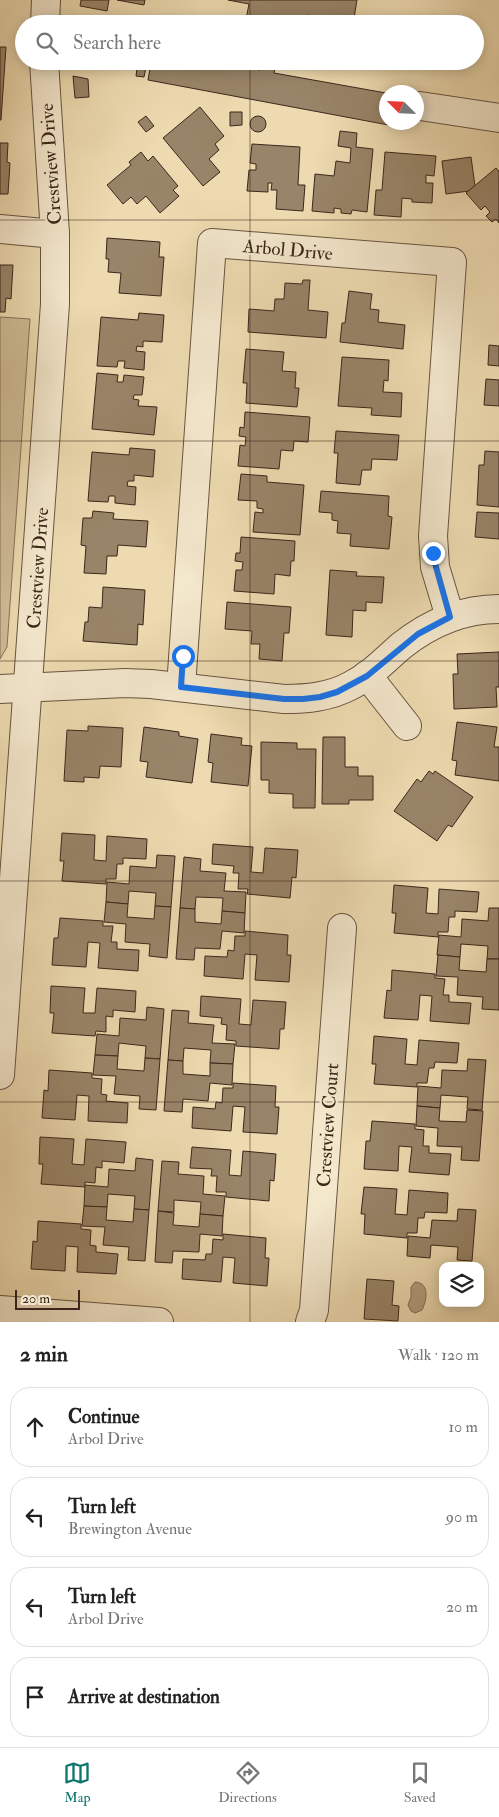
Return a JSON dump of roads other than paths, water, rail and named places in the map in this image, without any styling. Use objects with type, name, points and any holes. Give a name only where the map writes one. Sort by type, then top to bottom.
[{"type":"street","points":[[45,15],[46,0]]},
{"type":"street","name":"Crestview Drive","points":[[0,1075],[53,338],[56,272],[45,70]]},
{"type":"street","points":[[424,107],[499,118]]},
{"type":"street","points":[[0,229],[55,234]]},
{"type":"street","name":"Arbol Drive","points":[[181,687],[212,242],[452,262],[433,536],[436,567],[450,617]]},
{"type":"street","points":[[0,689],[124,683],[181,687],[284,699],[303,699],[337,692],[367,676],[418,634],[450,617],[472,611],[499,609]]},
{"type":"street","points":[[367,676],[408,726]]},
{"type":"street","name":"Crestview Court","points":[[310,1322],[314,1310],[342,928]]},
{"type":"street","points":[[0,1310],[160,1322]]}]
